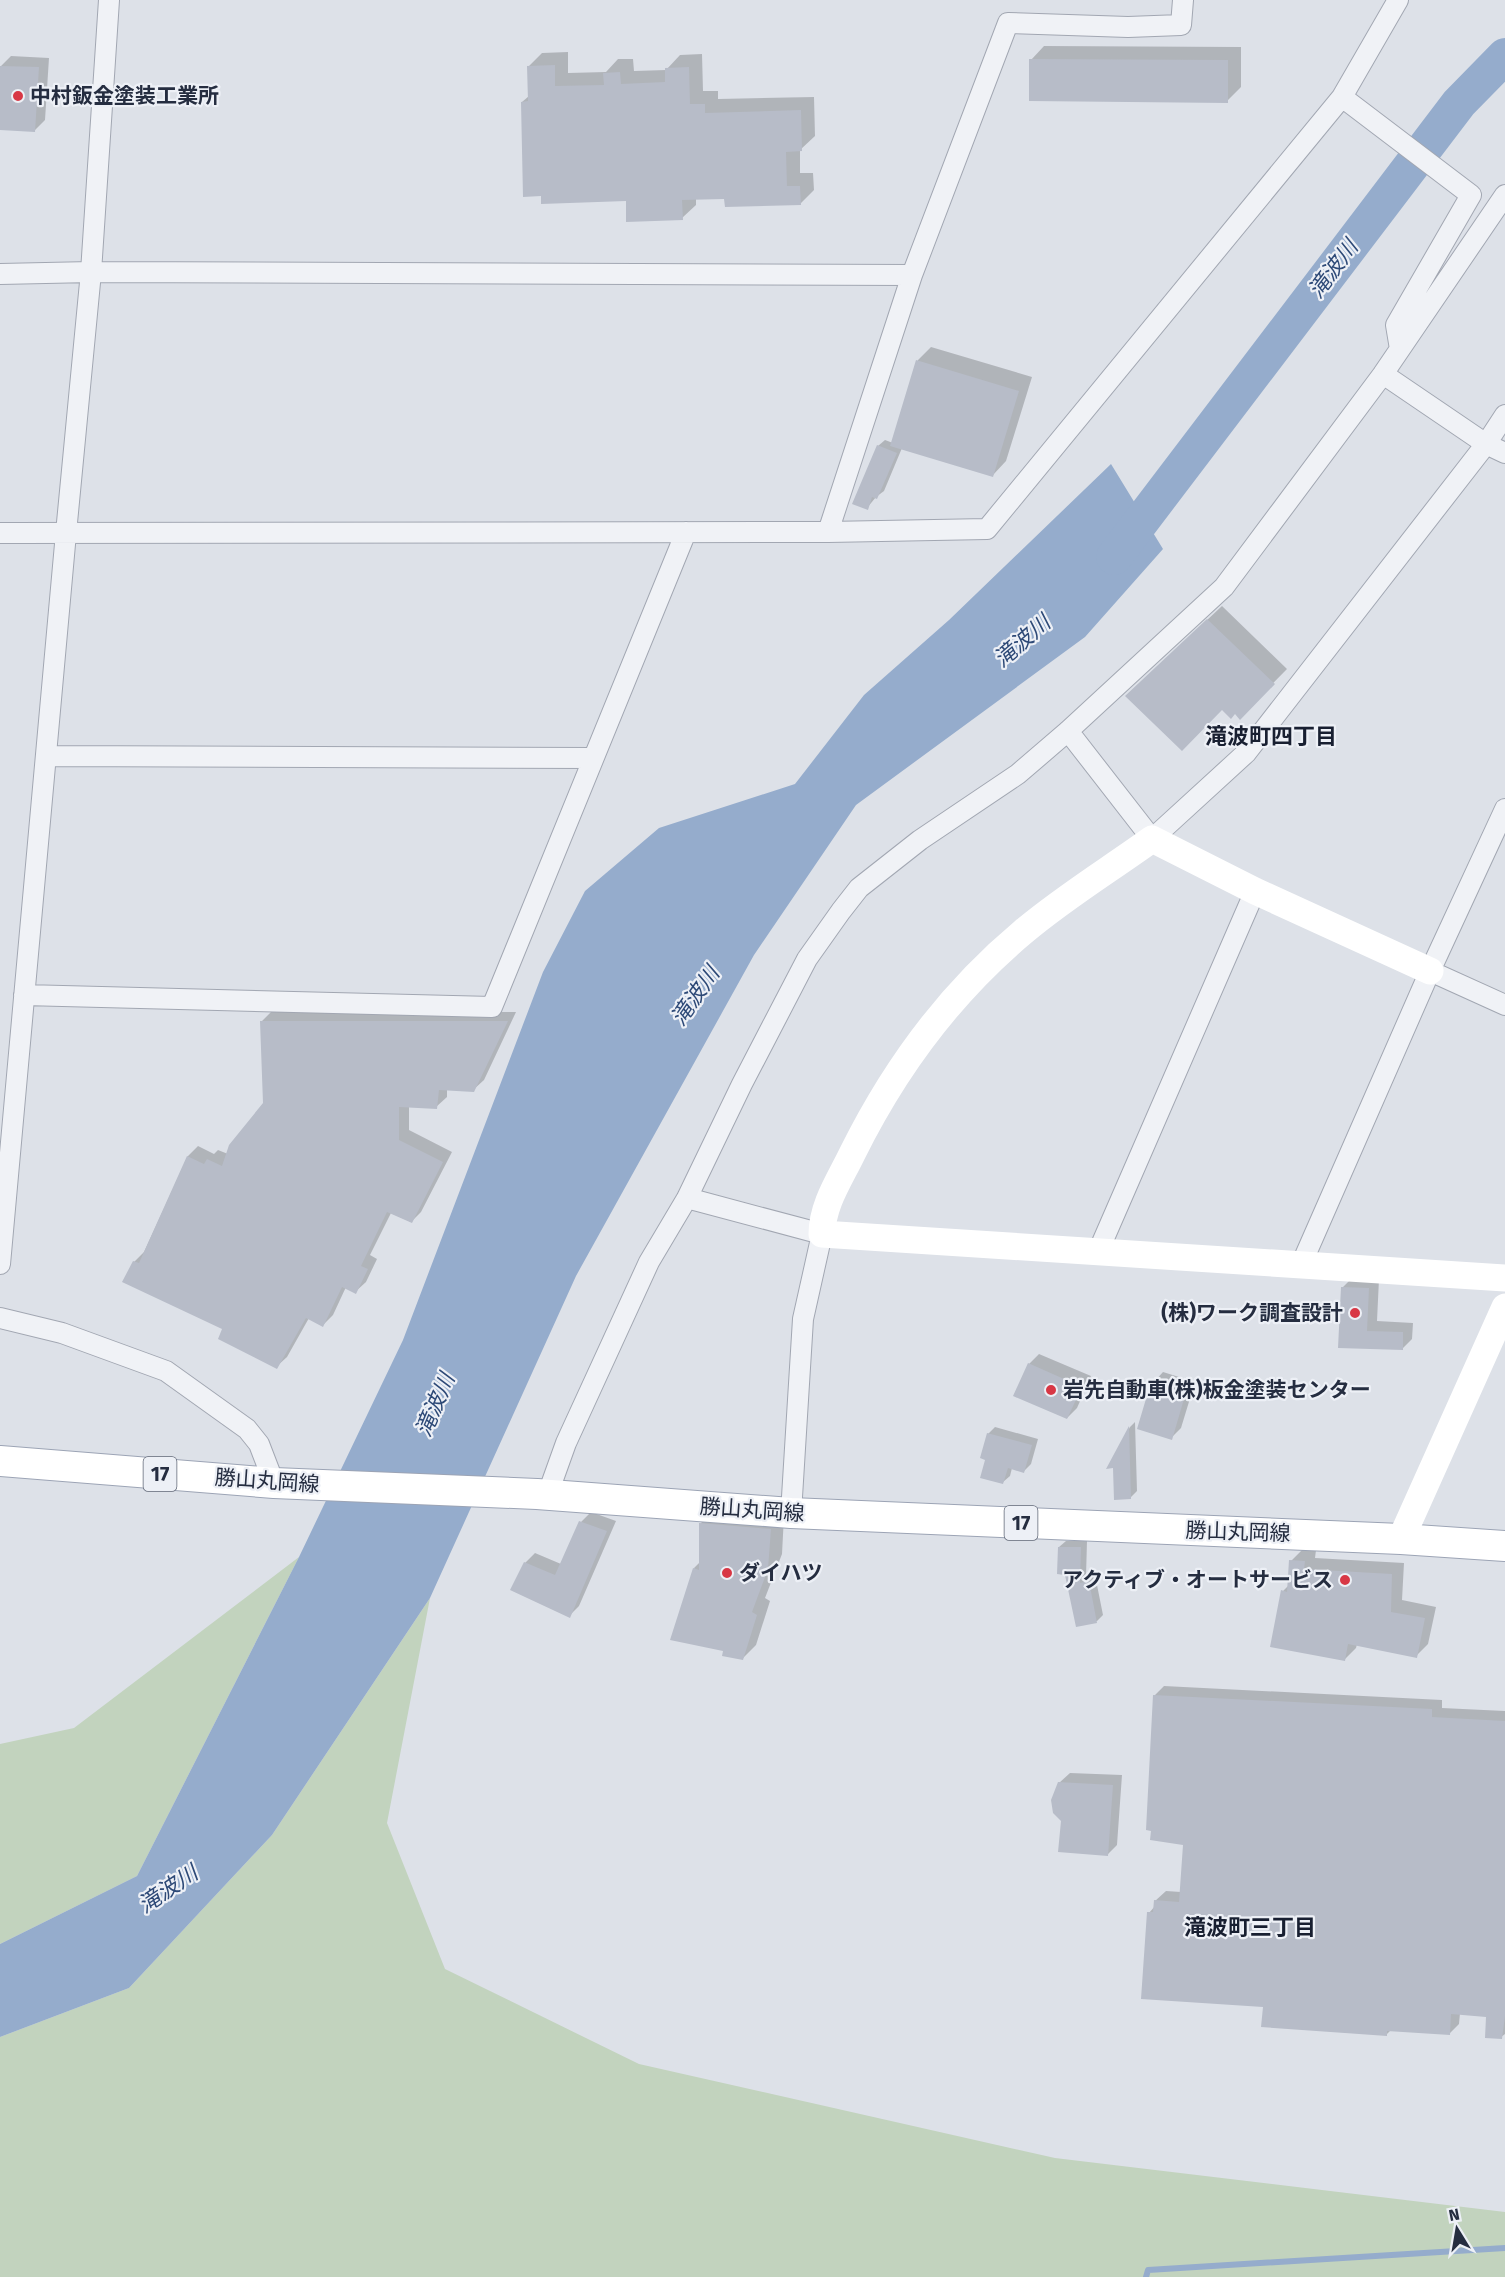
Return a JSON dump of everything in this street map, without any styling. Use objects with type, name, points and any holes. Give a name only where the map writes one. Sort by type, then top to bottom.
[{"type":"main road","name":"勝山丸岡線","points":[[0,1461],[274,1483],[542,1495],[791,1513],[1401,1539],[1505,1546]]},
{"type":"street","points":[[0,1264],[5,1151],[24,995],[92,272],[109,0]]},
{"type":"street","points":[[828,532],[912,275],[1008,23],[1128,27],[1181,25],[1182,0]]},
{"type":"street","points":[[0,532],[828,532],[987,529],[1342,97],[1398,0]]},
{"type":"street","points":[[1342,97],[1472,195],[1396,325],[1400,349]]},
{"type":"street","points":[[542,1495],[649,1262],[687,1198],[742,1084],[807,959],[841,911],[860,888],[877,874],[921,840],[1018,774],[1224,587],[1383,374],[1505,195]]},
{"type":"street","points":[[0,274],[92,272],[912,275]]},
{"type":"street","points":[[1383,374],[1486,444],[1505,453]]},
{"type":"street","points":[[791,1513],[803,1319],[822,1234],[822,1222],[828,1204],[873,1112],[897,1073],[937,1017],[1023,932],[1152,839],[1246,753],[1486,444],[1505,415]]},
{"type":"street","points":[[24,995],[492,1007],[686,532]]},
{"type":"street","points":[[1068,731],[1152,839],[1256,891],[1505,1005]]},
{"type":"street","points":[[46,756],[593,758]]},
{"type":"street","points":[[1301,1265],[1430,971],[1505,809]]},
{"type":"street","points":[[1098,1252],[1256,891]]},
{"type":"street","points":[[687,1198],[822,1234],[1505,1278]]},
{"type":"street","points":[[1401,1539],[1505,1308]]},
{"type":"street","points":[[0,1318],[62,1333],[166,1371],[247,1429],[259,1444],[274,1483]]},
{"type":"green space","points":[[299,1557],[137,1876],[0,1944],[0,1744],[74,1728]]},
{"type":"green space","points":[[430,1598],[387,1823],[445,1969],[639,2064],[1055,2158],[1505,2212],[1505,2277],[0,2277],[0,2037],[129,1988],[272,1835]]},
{"type":"water","points":[[1111,464],[1163,549],[1085,637],[856,805],[754,955],[576,1276],[430,1598],[272,1835],[129,1988],[0,2037],[0,1944],[137,1876],[299,1557],[403,1340],[543,972],[585,891],[659,828],[795,784],[864,695],[949,620]]},
{"type":"building","points":[[1029,59],[1228,60],[1228,103],[1029,101]]},
{"type":"building","points":[[555,65],[555,86],[604,85],[603,73],[620,72],[621,84],[665,82],[665,68],[689,67],[690,104],[705,104],[705,113],[801,110],[802,151],[786,152],[787,186],[800,186],[801,205],[725,207],[724,199],[682,200],[683,220],[626,222],[626,201],[541,204],[541,196],[523,197],[521,102],[528,101],[527,66]]},
{"type":"building","points":[[0,66],[39,67],[35,132],[0,130]]},
{"type":"building","points":[[916,360],[1019,391],[993,477],[890,446]]},
{"type":"building","points":[[877,445],[897,453],[877,499],[872,497],[868,510],[852,504]]},
{"type":"building","points":[[1207,619],[1275,684],[1240,720],[1235,714],[1231,719],[1222,710],[1182,751],[1125,696]]},
{"type":"building","points":[[260,1021],[508,1021],[474,1092],[439,1090],[437,1109],[399,1107],[399,1140],[443,1162],[412,1223],[387,1212],[361,1266],[368,1269],[356,1294],[342,1287],[323,1327],[306,1318],[277,1369],[218,1339],[222,1329],[122,1282],[133,1261],[139,1263],[187,1156],[204,1164],[207,1159],[222,1166],[229,1145],[263,1103]]},
{"type":"building","points":[[1341,1287],[1369,1288],[1367,1331],[1403,1332],[1403,1350],[1338,1348]]},
{"type":"building","points":[[1028,1363],[1082,1387],[1067,1419],[1013,1396]]},
{"type":"building","points":[[1151,1382],[1186,1392],[1172,1440],[1137,1429]]},
{"type":"building","points":[[1129,1426],[1131,1499],[1114,1500],[1113,1468],[1106,1469]]},
{"type":"building","points":[[987,1433],[1032,1445],[1024,1473],[1008,1468],[1003,1484],[980,1478],[985,1460],[980,1458]]},
{"type":"building","points":[[579,1521],[607,1531],[570,1618],[510,1590],[524,1562],[555,1575]]},
{"type":"building","points":[[699,1523],[771,1529],[768,1569],[752,1612],[757,1615],[743,1660],[722,1656],[723,1651],[670,1640],[693,1568],[699,1570]]},
{"type":"building","points":[[1058,1547],[1081,1547],[1080,1583],[1089,1581],[1097,1623],[1076,1627],[1065,1575],[1057,1574]]},
{"type":"building","points":[[1289,1560],[1305,1561],[1304,1569],[1392,1574],[1391,1612],[1425,1618],[1417,1658],[1348,1644],[1345,1661],[1270,1647],[1281,1590],[1287,1592]]},
{"type":"building","points":[[1153,1695],[1432,1709],[1432,1717],[1505,1721],[1505,2016],[1502,2039],[1485,2038],[1486,2017],[1451,2014],[1450,2035],[1387,2031],[1387,2036],[1261,2027],[1263,2007],[1141,1999],[1147,1912],[1153,1912],[1154,1900],[1179,1902],[1183,1845],[1150,1840],[1151,1831],[1146,1830]]},
{"type":"building","points":[[1058,1782],[1113,1785],[1108,1856],[1058,1852],[1061,1821],[1053,1813],[1051,1800]]},
{"type":"waterway","name":"滝波川","points":[[1114,557],[1459,103],[1505,56]]},
{"type":"waterway","points":[[1146,2277],[1148,2270],[1505,2248]]},
{"type":"place","name":"中村鈑金塗装工業所","points":[[18,96]]},
{"type":"place","name":"(株)ワーク調査設計","points":[[1355,1313]]},
{"type":"place","name":"岩先自動車(株)板金塗装センター","points":[[1051,1390]]},
{"type":"place","name":"ダイハツ","points":[[727,1573]]},
{"type":"place","name":"アクティブ・オートサービス","points":[[1345,1580]]},
{"type":"district","name":"滝波町四丁目","points":[[1271,736]]},
{"type":"district","name":"滝波町三丁目","points":[[1250,1927]]}]
